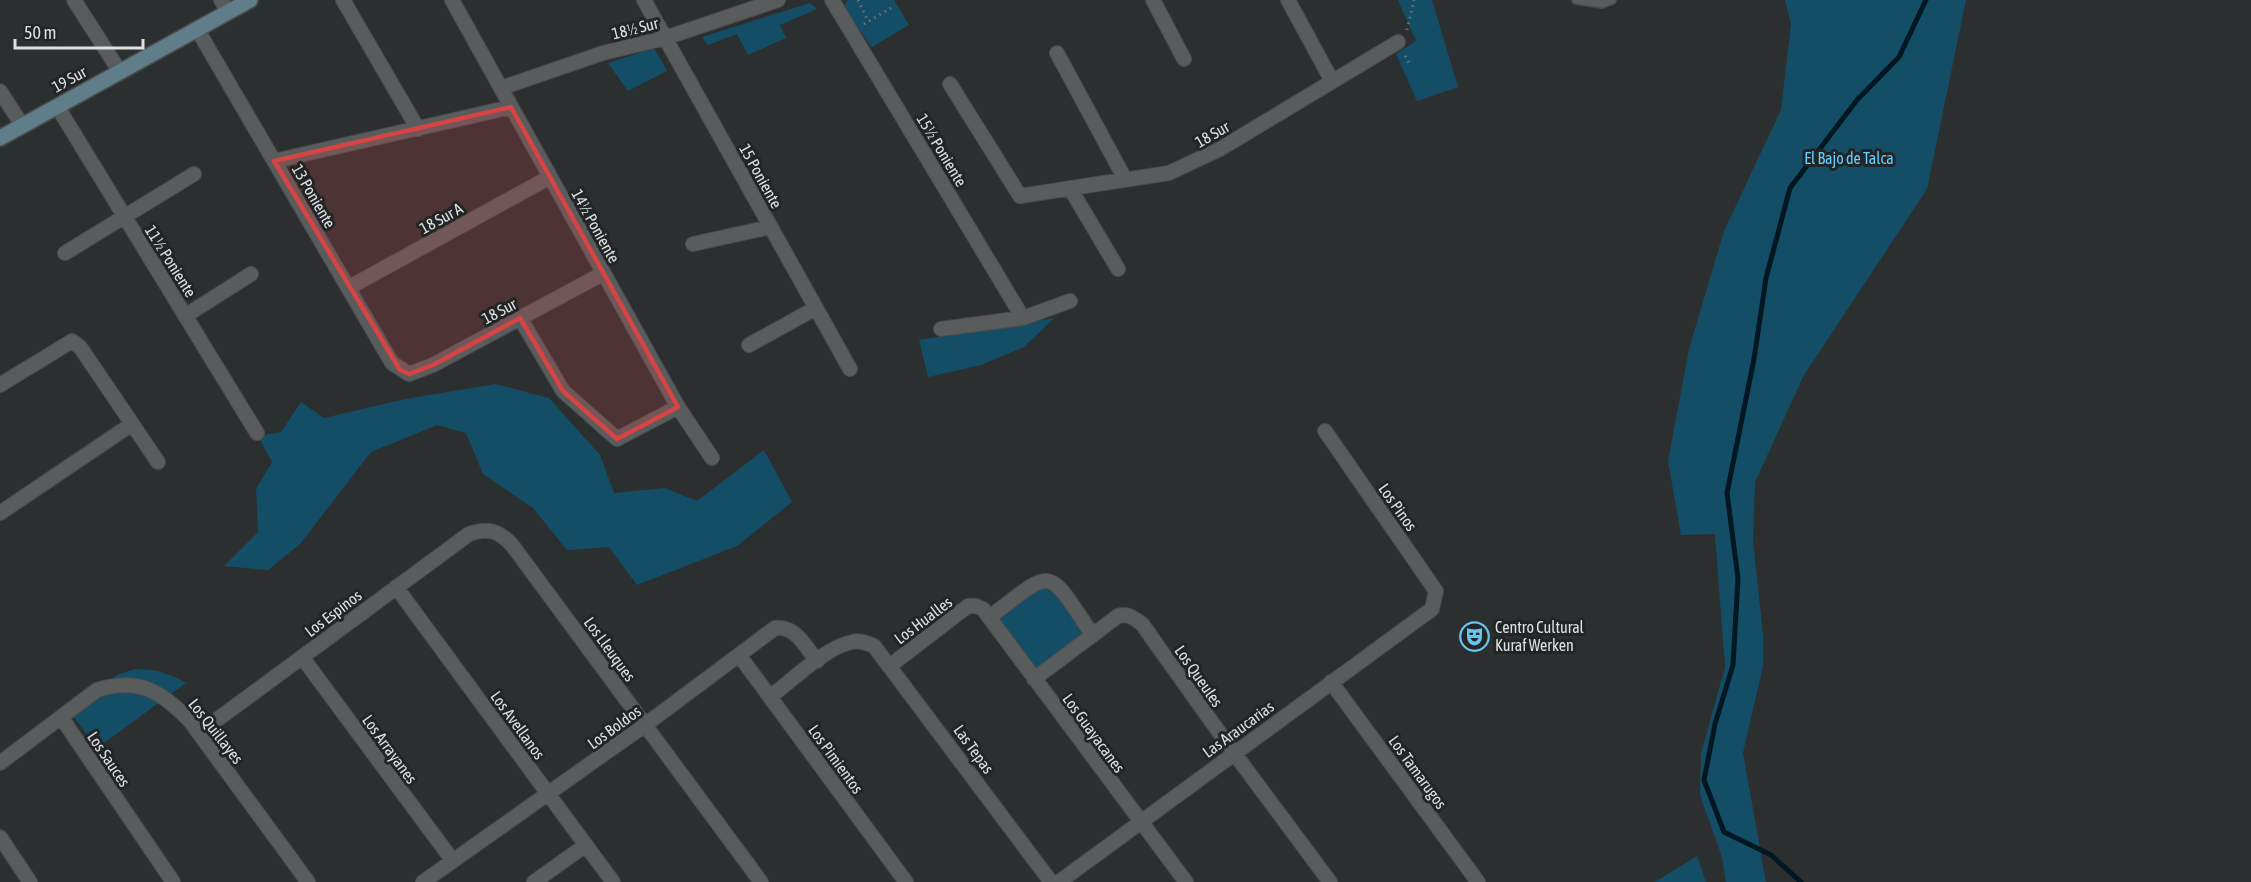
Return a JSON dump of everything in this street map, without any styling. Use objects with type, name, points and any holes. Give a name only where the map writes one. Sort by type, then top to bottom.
[{"type":"street","points":[[74,0],[120,72]]},
{"type":"street","name":"19 Sur","points":[[0,138],[197,29],[225,6],[250,0]]},
{"type":"street","points":[[343,0],[418,129]]},
{"type":"street","name":"14½ Poniente","points":[[452,0],[678,406],[712,459]]},
{"type":"street","name":"15 Poniente","points":[[644,0],[850,369]]},
{"type":"street","name":"18½ Sur","points":[[501,88],[603,53],[665,38],[777,0]]},
{"type":"street","name":"15½ Poniente","points":[[832,0],[1023,318]]},
{"type":"street","points":[[1153,0],[1184,59]]},
{"type":"street","points":[[1288,0],[1332,81]]},
{"type":"street","name":"13 Poniente","points":[[197,29],[392,363],[409,374]]},
{"type":"street","name":"18 Sur","points":[[950,84],[1020,196],[1169,173],[1187,167],[1220,150],[1398,42]]},
{"type":"street","points":[[1058,53],[1125,179]]},
{"type":"street","points":[[0,91],[22,125]]},
{"type":"street","name":"11½ Poniente","points":[[57,106],[257,433]]},
{"type":"street","points":[[274,160],[511,107]]},
{"type":"street","points":[[66,253],[194,174]]},
{"type":"street","name":"18 Sur A","points":[[348,288],[550,177]]},
{"type":"street","points":[[1070,188],[1118,269]]},
{"type":"street","points":[[693,244],[770,226]]},
{"type":"street","name":"18 Sur","points":[[409,374],[433,365],[604,273]]},
{"type":"street","points":[[185,316],[251,274]]},
{"type":"street","points":[[941,329],[1023,318],[1070,301]]},
{"type":"street","points":[[749,345],[816,308]]},
{"type":"street","points":[[520,318],[563,391],[617,439],[678,406]]},
{"type":"street","points":[[0,385],[72,341],[80,347],[158,462]]},
{"type":"street","points":[[0,513],[132,424]]},
{"type":"street","name":"Los Pinos","points":[[1325,431],[1436,591],[1435,603]]},
{"type":"street","name":"Los Espinos","points":[[199,733],[469,534],[482,529],[491,530]]},
{"type":"street","name":"Los Lleuques","points":[[491,530],[503,535],[512,545],[760,882]]},
{"type":"street","points":[[990,617],[1037,580],[1051,579],[1060,586],[1092,634]]},
{"type":"street","name":"Los Avellanos","points":[[396,587],[613,882]]},
{"type":"street","name":"Las Araucarias","points":[[1059,882],[1331,682],[1429,614],[1435,603]]},
{"type":"street","name":"Los Hualles","points":[[891,665],[968,606],[976,606]]},
{"type":"street","name":"Los Guayacanes","points":[[976,606],[990,617],[1186,882]]},
{"type":"street","name":"Los Queules","points":[[1034,679],[1092,634],[1123,615],[1142,624],[1330,882]]},
{"type":"street","name":"Los Boldos","points":[[423,882],[645,725],[775,628],[784,627],[796,633],[817,661]]},
{"type":"street","name":"Las Tepas","points":[[817,661],[844,644],[864,642],[874,646],[891,665],[1051,882]]},
{"type":"street","name":"Los Pimientos","points":[[739,655],[906,882]]},
{"type":"street","name":"Los Arrayanes","points":[[302,657],[453,861]]},
{"type":"street","points":[[770,698],[817,661]]},
{"type":"street","name":"Los Tamarugos","points":[[1331,682],[1478,882]]},
{"type":"street","name":"Los Quillayes","points":[[61,717],[97,690],[116,685],[132,684],[149,689],[167,699],[199,733],[308,882]]},
{"type":"street","points":[[0,763],[61,717]]},
{"type":"street","name":"Los Sauces","points":[[61,717],[173,882]]},
{"type":"street","points":[[0,837],[30,882]]},
{"type":"street","points":[[534,882],[586,845]]},
{"type":"lane","points":[[1576,0],[1602,4],[1612,0]]},
{"type":"path","points":[[858,0],[868,21]]},
{"type":"path","points":[[1410,27],[1414,0]]},
{"type":"path","points":[[851,31],[891,8]]},
{"type":"highlighted area","points":[[511,107],[678,407],[617,439],[563,391],[520,318],[433,365],[409,374],[400,370],[274,161]]},
{"type":"green space","points":[[848,0],[894,0],[909,25],[872,47],[843,7]]},
{"type":"green space","points":[[1398,0],[1432,0],[1458,87],[1417,101],[1396,54],[1416,41]]},
{"type":"green space","name":"El Bajo de Talca","points":[[1785,0],[1966,0],[1927,189],[1804,375],[1755,482],[1753,540],[1763,635],[1763,666],[1743,753],[1766,882],[1726,882],[1722,857],[1700,795],[1701,754],[1725,667],[1715,534],[1681,535],[1668,461],[1689,349],[1724,231],[1781,110],[1791,24]]},
{"type":"green space","points":[[810,3],[817,9],[780,25],[786,38],[748,55],[737,34],[708,45],[702,37]]},
{"type":"green space","points":[[654,48],[667,71],[628,91],[608,63]]},
{"type":"green space","points":[[1054,318],[1024,347],[981,365],[928,377],[919,340]]},
{"type":"green space","points":[[496,384],[549,398],[600,455],[614,493],[665,488],[697,501],[764,450],[792,502],[737,546],[637,585],[609,547],[567,550],[533,508],[483,474],[466,433],[437,425],[371,452],[300,544],[268,570],[224,566],[258,532],[256,489],[272,462],[258,436],[281,432],[301,402],[324,418],[405,399]]},
{"type":"green space","points":[[1051,579],[1092,634],[1034,679],[990,617]]},
{"type":"green space","points":[[135,669],[162,672],[186,683],[97,748],[67,708],[117,675]]},
{"type":"green space","points":[[1697,856],[1706,882],[1655,882]]},
{"type":"waterway","points":[[1801,882],[1771,855],[1724,832],[1704,780],[1715,724],[1733,665],[1738,578],[1727,493],[1754,359],[1766,278],[1790,188],[1857,100],[1899,57],[1926,0]]},
{"type":"place","name":"Centro Cultural Kuraf Werken","points":[[1474,636]]}]
